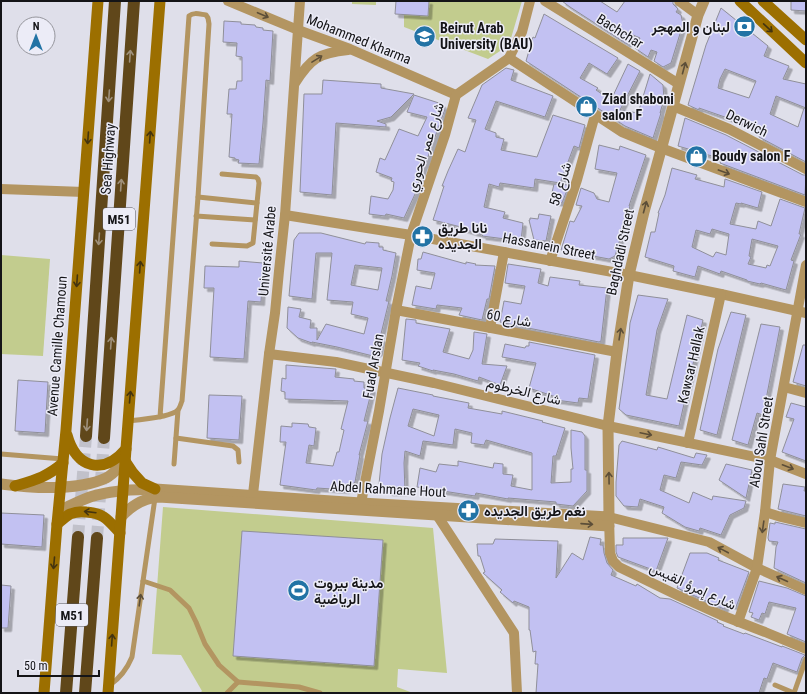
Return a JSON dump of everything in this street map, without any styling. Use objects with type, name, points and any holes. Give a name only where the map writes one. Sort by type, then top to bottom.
[{"type":"highway","name":"Sea Highway","points":[[86,436],[115,1]]},
{"type":"highway","name":"Sea Highway","points":[[104,438],[134,1]]},
{"type":"highway","name":"M51","points":[[66,693],[78,537]]},
{"type":"highway","name":"M51","points":[[85,693],[97,538]]},
{"type":"main road","name":"Avenue Camille Chamoun","points":[[44,693],[66,430],[98,1]]},
{"type":"main road","points":[[109,689],[160,1]]},
{"type":"main road","points":[[740,1],[806,63]]},
{"type":"main road","points":[[763,1],[806,40]]},
{"type":"main road","points":[[66,430],[72,448],[77,456],[86,463],[97,465],[108,463],[120,456],[126,449]]},
{"type":"main road","points":[[15,486],[45,476],[63,461]]},
{"type":"main road","points":[[125,461],[142,483],[155,494]]},
{"type":"main road","points":[[57,524],[74,513],[82,511],[93,512],[101,514],[120,533]]},
{"type":"street","name":"Mohammed Kharma","points":[[228,1],[298,30],[350,49],[456,95]]},
{"type":"street","name":"Université Arabe","points":[[253,499],[285,215],[300,1]]},
{"type":"street","name":"شارع عمر الحوري","points":[[411,235],[445,135],[456,95],[509,58],[522,32],[530,1]]},
{"type":"street","name":"Bachchar","points":[[545,1],[680,84]]},
{"type":"street","points":[[679,1],[698,14]]},
{"type":"street","name":"Baghdadi Street","points":[[609,521],[608,426],[617,352],[629,275],[661,148],[680,84],[698,14],[704,1]]},
{"type":"street","points":[[294,85],[302,72],[314,59],[331,52],[350,49]]},
{"type":"street","points":[[509,58],[622,132],[806,202]]},
{"type":"street","name":"Derwich","points":[[673,106],[729,129],[806,169]]},
{"type":"street","name":"شارع 58","points":[[550,261],[577,180],[595,115]]},
{"type":"street","points":[[1,189],[84,192]]},
{"type":"street","name":"Hassanein Street","points":[[285,215],[411,235],[629,275],[802,312]]},
{"type":"street","name":"Fuad Arslan","points":[[361,502],[411,235]]},
{"type":"street","points":[[490,328],[504,252]]},
{"type":"street","name":"Abou Sahl Street","points":[[738,622],[757,568],[765,512],[770,460],[784,387],[802,312],[806,265]]},
{"type":"street","name":"Kawsar Hallak","points":[[688,442],[721,294]]},
{"type":"street","name":"شارع 60","points":[[396,310],[617,352]]},
{"type":"street","name":"شارع الخرطوم","points":[[269,354],[336,362],[434,382],[608,426],[770,460],[806,474]]},
{"type":"street","points":[[784,387],[806,393]]},
{"type":"street","points":[[1,484],[15,486],[78,486],[106,478],[118,469],[125,461]]},
{"type":"street","name":"Abdel Rahmane Hout","points":[[59,511],[90,497],[123,491],[609,521],[709,542],[757,568],[806,590]]},
{"type":"street","name":"Abdel Rahmane Hout","points":[[121,517],[136,504],[155,494]]},
{"type":"street","name":"Abdel Rahmane Hout","points":[[253,499],[361,502],[434,511]]},
{"type":"street","points":[[434,511],[514,633],[517,693]]},
{"type":"street","points":[[765,512],[806,523]]},
{"type":"street","name":"شارع إمرؤ القيس","points":[[609,521],[610,553],[615,564],[679,596],[738,622],[806,649]]},
{"type":"lane","points":[[160,417],[189,16],[196,13],[206,15],[209,24],[198,197],[182,401],[178,410],[174,464]]},
{"type":"lane","points":[[212,244],[246,246],[253,243],[259,183],[258,179],[256,177],[222,174]]},
{"type":"lane","points":[[198,197],[257,203]]},
{"type":"lane","points":[[196,216],[255,220]]},
{"type":"lane","points":[[128,421],[170,415],[178,410]]},
{"type":"lane","points":[[176,438],[233,446],[238,450],[239,462]]},
{"type":"lane","points":[[1,454],[63,461]]},
{"type":"lane","points":[[109,689],[124,671],[132,657],[155,494]]},
{"type":"lane","points":[[143,581],[170,590],[189,608],[205,644],[219,664],[238,682],[299,687],[320,693]]},
{"type":"lane","points":[[775,685],[794,693],[806,660]]},
{"type":"lane","points":[[228,693],[238,682]]},
{"type":"green space","points":[[352,1],[376,1],[376,5],[352,4]]},
{"type":"green space","points":[[429,1],[522,1],[509,45],[488,59],[404,27],[404,14],[428,16]]},
{"type":"green space","points":[[1,255],[50,259],[43,356],[1,354]]},
{"type":"green space","name":"مدينة بيروت الرياضية","points":[[163,507],[433,528],[447,673],[398,669],[397,687],[413,693],[200,693],[202,691],[181,655],[152,654]]},
{"type":"building","points":[[396,1],[429,1],[428,16],[395,14]]},
{"type":"building","points":[[562,1],[600,1],[617,12],[625,1],[673,1],[673,4],[678,9],[676,12],[681,15],[683,24],[671,63],[663,67],[654,61],[657,52],[651,50],[648,57],[635,48],[640,38],[633,35],[627,44]]},
{"type":"building","points":[[791,1],[806,1],[806,11],[791,10]]},
{"type":"building","points":[[721,8],[768,46],[764,56],[789,66],[783,79],[806,84],[806,108],[776,96],[770,114],[798,127],[804,108],[806,109],[806,162],[759,137],[762,130],[699,108],[699,110],[688,105],[706,45]],"holes":[[[725,69],[756,81],[749,98],[718,88],[720,79]]]},
{"type":"building","points":[[544,14],[618,58],[607,74],[589,63],[580,78],[598,88],[596,90],[611,100],[628,64],[640,71],[620,110],[638,113],[650,74],[663,85],[664,99],[653,138],[625,126],[526,61],[533,37],[535,38]]},
{"type":"building","points":[[224,21],[241,22],[241,24],[255,25],[256,27],[263,28],[263,30],[273,31],[270,81],[266,80],[259,164],[238,163],[239,160],[229,157],[232,114],[227,114],[229,89],[236,89],[237,81],[242,81],[242,57],[236,56],[237,43],[223,42]]},
{"type":"building","points":[[506,68],[514,70],[511,80],[553,96],[545,117],[496,101],[485,129],[496,133],[496,137],[504,139],[501,150],[537,157],[553,115],[585,125],[579,148],[574,146],[560,183],[535,179],[534,188],[500,183],[499,187],[489,184],[484,207],[505,212],[503,218],[523,223],[521,241],[482,236],[483,235],[460,228],[461,227],[433,220],[444,186],[442,186],[458,149],[465,152],[476,120],[468,118],[482,85]]},
{"type":"building","points":[[323,80],[381,84],[381,88],[414,94],[391,117],[377,121],[386,124],[386,127],[336,123],[332,195],[300,192],[304,94],[322,94]]},
{"type":"building","points":[[414,95],[442,104],[445,109],[415,194],[404,218],[386,214],[385,216],[369,214],[371,196],[388,199],[393,190],[394,182],[391,181],[392,178],[376,172],[380,158],[385,160],[399,129],[418,136],[427,117],[407,112]]},
{"type":"building","points":[[685,118],[726,135],[803,175],[806,175],[805,195],[720,163],[722,159],[678,146]]},
{"type":"building","points":[[599,145],[619,150],[620,146],[646,155],[629,206],[615,256],[609,259],[561,250],[570,221],[574,222],[582,206],[576,205],[581,188],[594,193],[597,199],[609,202],[617,173],[595,169]]},
{"type":"building","points":[[672,168],[697,175],[695,179],[724,187],[725,179],[762,192],[758,208],[736,203],[730,224],[756,229],[758,221],[771,226],[780,199],[805,208],[799,234],[801,234],[791,260],[794,261],[786,290],[747,281],[721,271],[720,274],[698,266],[695,277],[673,271],[674,266],[645,257],[651,232],[655,232],[658,213],[665,195]],"holes":[[[712,229],[729,234],[726,255],[716,252],[713,257],[692,247],[696,230],[710,234]],[[752,239],[778,246],[770,266],[767,265],[766,268],[748,264],[751,257],[749,256]]]},
{"type":"building","points":[[554,184],[569,185],[562,203],[550,201]]},
{"type":"building","points":[[539,214],[551,216],[546,241],[534,240],[529,220],[530,218],[538,219]]},
{"type":"building","points":[[299,233],[321,233],[365,244],[366,242],[379,243],[379,247],[383,247],[383,250],[396,253],[386,301],[389,301],[380,338],[382,339],[379,352],[373,356],[337,347],[312,343],[298,338],[287,328],[288,307],[301,309],[299,317],[311,320],[310,328],[317,328],[317,340],[326,324],[364,334],[368,318],[351,314],[353,302],[327,300],[332,253],[316,253],[312,299],[289,296],[294,240]],"holes":[[[355,265],[382,268],[378,290],[351,285]]]},
{"type":"building","points":[[423,252],[466,264],[466,262],[476,264],[475,265],[495,266],[489,299],[487,299],[482,320],[459,315],[462,308],[437,305],[436,309],[412,305],[416,286],[431,289],[435,273],[417,270],[418,259],[421,259]]},
{"type":"building","points":[[239,261],[263,263],[261,302],[248,301],[244,359],[210,357],[214,288],[204,288],[205,266],[239,267]]},
{"type":"building","points":[[508,264],[541,269],[538,283],[548,286],[550,277],[580,281],[579,285],[607,288],[601,341],[599,342],[500,322],[504,301],[521,304],[525,286],[505,283]]},
{"type":"building","points":[[638,295],[668,299],[657,330],[646,395],[667,399],[687,315],[703,320],[679,426],[626,415],[619,409],[630,323]]},
{"type":"building","points":[[731,312],[746,315],[717,435],[700,430],[718,349]]},
{"type":"building","points":[[406,319],[416,320],[416,323],[450,329],[443,352],[469,359],[473,350],[474,332],[487,334],[482,364],[507,366],[500,385],[479,377],[478,381],[454,374],[433,371],[418,366],[420,363],[402,360]]},
{"type":"building","points":[[761,324],[780,327],[763,415],[757,413],[748,445],[732,440]]},
{"type":"building","points":[[529,342],[595,355],[588,399],[579,398],[578,403],[556,400],[556,397],[529,388],[536,363],[502,357],[505,344],[525,348],[526,346],[529,346]]},
{"type":"building","points":[[803,345],[806,345],[806,386],[793,382]]},
{"type":"building","points":[[286,365],[336,369],[335,377],[354,379],[354,381],[364,382],[364,388],[372,389],[364,421],[368,421],[359,455],[355,482],[346,490],[317,488],[316,490],[280,485],[286,442],[280,442],[281,426],[292,427],[292,423],[308,424],[309,427],[316,428],[314,446],[309,445],[306,463],[333,466],[337,452],[339,452],[344,430],[341,429],[348,401],[285,399],[285,392],[281,391],[282,378],[286,379]]},
{"type":"building","points":[[18,380],[48,382],[45,433],[15,431]]},
{"type":"building","points":[[398,388],[469,403],[468,408],[502,414],[502,411],[565,428],[556,456],[553,456],[551,483],[571,482],[571,469],[573,469],[571,430],[582,432],[585,436],[585,470],[587,470],[587,491],[573,506],[556,504],[556,502],[508,499],[476,493],[475,496],[417,487],[420,468],[436,472],[439,464],[458,466],[458,461],[493,468],[494,463],[503,464],[503,474],[513,475],[511,486],[532,490],[532,453],[486,440],[484,445],[471,443],[472,433],[455,429],[453,445],[423,441],[420,456],[405,451],[405,492],[389,492],[379,484],[382,454]],"holes":[[[413,409],[439,415],[434,436],[408,426]]]},
{"type":"building","points":[[209,395],[242,396],[239,440],[207,438]]},
{"type":"building","points":[[791,403],[806,407],[806,461],[782,452],[794,419],[786,417]]},
{"type":"building","points":[[622,441],[657,450],[658,447],[694,458],[696,453],[707,455],[702,465],[681,462],[676,478],[664,475],[660,490],[689,503],[693,492],[712,500],[713,496],[746,501],[744,508],[730,515],[721,535],[700,528],[699,531],[685,527],[662,513],[664,507],[640,499],[638,507],[624,506],[616,496],[619,445]]},
{"type":"building","points":[[726,464],[752,470],[746,498],[719,480]]},
{"type":"building","points":[[783,484],[805,487],[806,516],[778,509]]},
{"type":"building","points":[[1,513],[44,515],[42,547],[1,544]]},
{"type":"building","points":[[775,522],[806,529],[806,583],[774,568],[776,547],[778,542],[769,541],[768,538],[770,523],[775,524]]},
{"type":"building","points":[[242,531],[383,540],[374,666],[233,656]]},
{"type":"building","points":[[590,537],[601,539],[600,545],[603,545],[607,563],[613,570],[611,575],[636,586],[637,584],[660,598],[670,599],[718,621],[717,622],[724,625],[723,626],[805,655],[802,658],[797,672],[773,663],[767,679],[764,678],[759,693],[536,693],[538,664],[535,664],[536,651],[533,652],[529,630],[529,607],[514,601],[513,603],[500,592],[502,590],[483,573],[485,572],[480,556],[478,556],[477,544],[493,544],[495,539],[558,541],[556,578],[572,553],[583,560]]},
{"type":"building","points":[[623,538],[668,538],[656,571],[618,557],[616,545],[623,545]]},
{"type":"building","points":[[690,553],[707,553],[719,558],[718,560],[749,572],[736,607],[727,604],[724,609],[677,588]]},
{"type":"building","points":[[759,581],[787,588],[806,596],[806,642],[787,634],[796,608],[769,602],[765,614],[762,613],[759,620],[751,617],[753,613],[749,612]]},
{"type":"building","points":[[1,585],[11,586],[8,628],[1,628]]},
{"type":"tunnel","points":[[78,537],[86,436]]},
{"type":"tunnel","points":[[97,538],[104,438]]},
{"type":"place","name":"لبنان و المهجر","points":[[745,27]]},
{"type":"place","name":"Beirut Arab University (BAU)","points":[[425,36]]},
{"type":"place","name":"Ziad shaboni salon F","points":[[587,107]]},
{"type":"place","name":"Boudy salon F","points":[[697,156]]},
{"type":"place","name":"نانا طريق الجديده","points":[[422,236]]},
{"type":"place","name":"نغم طريق الجديده","points":[[469,511]]},
{"type":"place","name":"مدينة بيروت الرياضية","points":[[298,591]]}]
